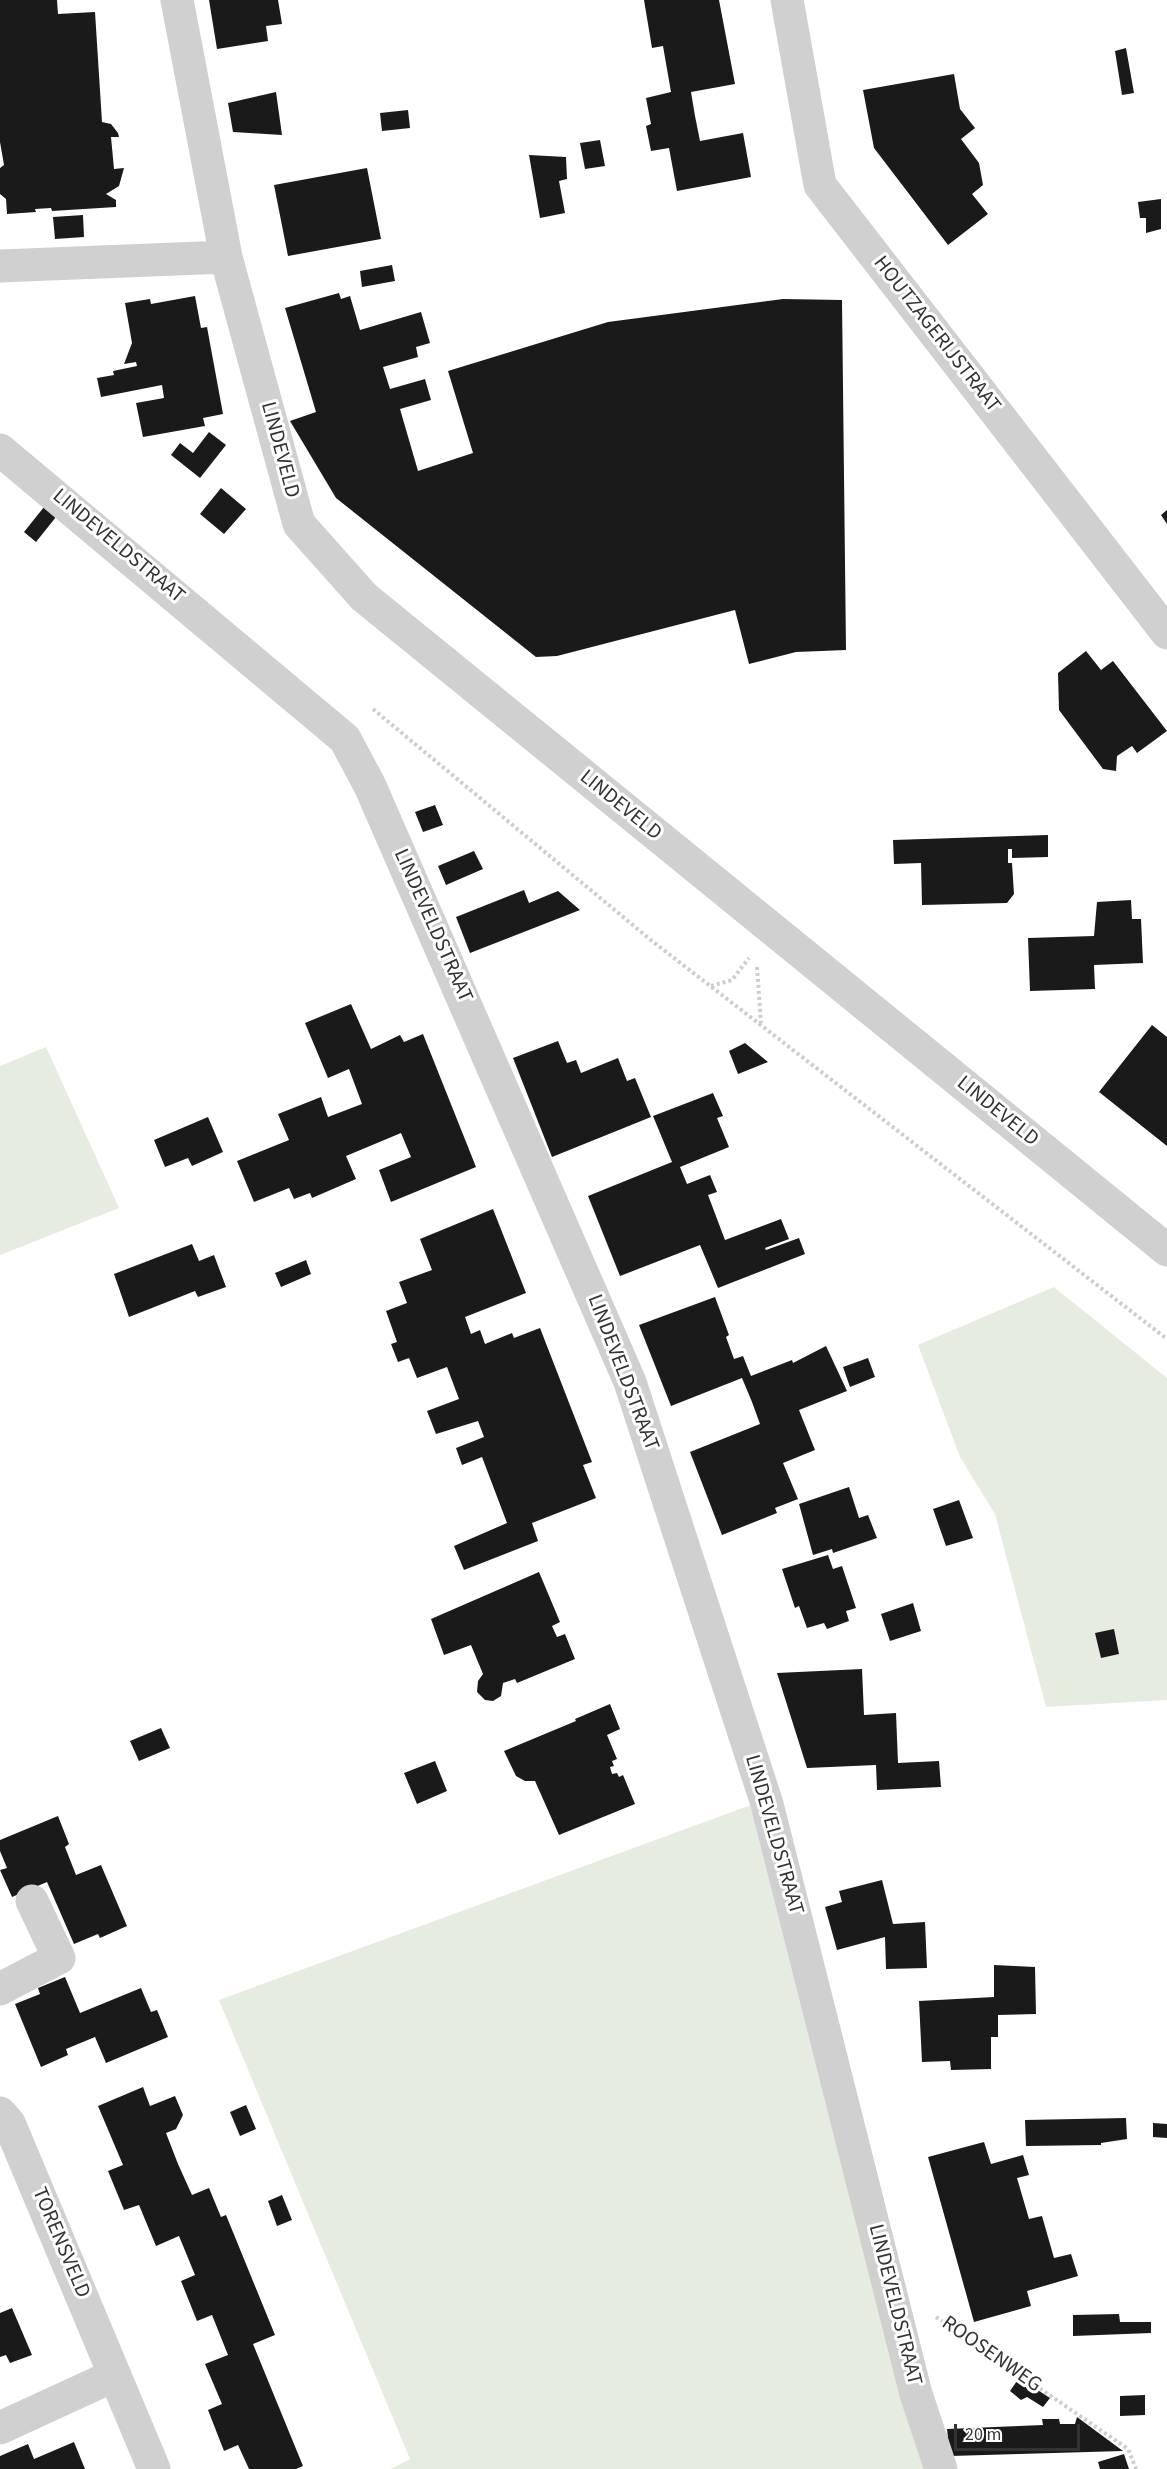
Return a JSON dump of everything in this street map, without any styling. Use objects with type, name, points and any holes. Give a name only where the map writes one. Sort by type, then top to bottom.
[{"type":"street","points":[[0,266],[226,257],[177,0]]},
{"type":"street","name":"HOUTZAGERIJSTRAAT","points":[[787,0],[820,184],[1167,633]]},
{"type":"street","name":"LINDEVELD","points":[[226,257],[299,524],[364,597],[1167,1250]]},
{"type":"street","name":"LINDEVELDSTRAAT","points":[[0,450],[345,739],[370,786],[630,1382],[767,1804],[916,2394],[941,2469]]},
{"type":"street","points":[[0,1989],[59,1959],[32,1901]]},
{"type":"street","name":"TORENSVELD","points":[[0,2113],[9,2123],[154,2469]]},
{"type":"street","points":[[0,2428],[115,2375]]},
{"type":"path","points":[[366,704],[652,941],[1167,1339]]},
{"type":"path","points":[[711,986],[732,980],[750,956]]},
{"type":"path","name":"ROOSENWEG","points":[[893,2298],[907,2297],[1128,2449],[1136,2469]]},
{"type":"shaded area","points":[[46,1047],[119,1208],[0,1255],[0,1066]]},
{"type":"shaded area","points":[[1054,1287],[1167,1378],[1167,1700],[1046,1707],[995,1514],[960,1457],[918,1345]]},
{"type":"shaded area","points":[[751,1805],[928,2469],[391,2469],[410,2459],[219,2000]]},
{"type":"building","points":[[0,0],[57,0],[58,14],[95,12],[102,122],[111,124],[118,133],[119,137],[111,137],[114,169],[124,168],[119,186],[106,194],[116,200],[116,207],[52,211],[51,208],[35,209],[36,212],[7,214],[6,199],[0,194],[0,168],[4,165],[0,142]]},
{"type":"building","points":[[209,0],[278,0],[282,24],[266,26],[268,41],[217,49]]},
{"type":"building","points":[[644,0],[719,0],[735,84],[691,92],[695,116],[700,141],[743,133],[751,177],[677,191],[669,148],[651,151],[646,126],[651,124],[646,98],[671,92],[663,46],[652,48]]},
{"type":"building","points":[[1126,48],[1134,93],[1122,95],[1115,51]]},
{"type":"building","points":[[954,74],[960,109],[975,128],[961,139],[979,163],[983,185],[972,194],[988,214],[948,245],[874,148],[863,90]]},
{"type":"building","points":[[276,92],[282,135],[233,132],[228,103]]},
{"type":"building","points":[[408,110],[410,128],[382,131],[380,113]]},
{"type":"building","points":[[600,140],[605,166],[585,169],[580,143]]},
{"type":"building","points":[[529,155],[566,157],[567,179],[559,181],[565,213],[540,218]]},
{"type":"building","points":[[367,168],[381,239],[288,256],[274,185]]},
{"type":"building","points":[[1161,199],[1161,229],[1146,233],[1146,218],[1140,218],[1138,202]]},
{"type":"building","points":[[83,215],[84,237],[55,239],[53,217]]},
{"type":"building","points":[[392,265],[395,281],[362,287],[360,271]]},
{"type":"building","points":[[339,293],[341,299],[350,296],[360,330],[421,312],[430,343],[416,347],[418,357],[383,367],[390,389],[425,379],[431,400],[400,409],[418,471],[473,453],[448,371],[608,322],[783,299],[842,300],[846,650],[796,652],[749,664],[735,610],[557,656],[536,657],[336,498],[290,421],[316,412],[285,308]]},
{"type":"building","points":[[195,296],[201,328],[207,327],[223,414],[203,418],[205,426],[143,437],[136,403],[164,398],[162,385],[101,397],[97,378],[114,375],[113,371],[137,366],[136,362],[124,364],[132,343],[125,303],[150,299],[151,304]]},
{"type":"building","points":[[209,432],[226,445],[200,478],[171,455],[180,443],[193,453]]},
{"type":"building","points":[[221,488],[246,509],[224,534],[200,514]]},
{"type":"building","points":[[44,507],[56,517],[36,542],[24,532]]},
{"type":"building","points":[[1167,510],[1167,524],[1161,515]]},
{"type":"building","points":[[1086,651],[1101,670],[1113,661],[1167,731],[1137,753],[1132,746],[1117,756],[1116,771],[1103,769],[1059,710],[1058,673]]},
{"type":"building","points":[[435,805],[443,825],[423,832],[415,812]]},
{"type":"building","points":[[1048,835],[1048,857],[1012,858],[1012,849],[1008,849],[1008,863],[1012,863],[1014,894],[1007,903],[922,905],[921,863],[894,864],[893,840]]},
{"type":"building","points":[[474,851],[483,869],[446,885],[438,866]]},
{"type":"building","points":[[524,890],[529,903],[558,891],[580,910],[470,953],[456,917]]},
{"type":"building","points":[[1131,900],[1132,919],[1141,919],[1143,963],[1094,965],[1095,989],[1030,991],[1028,938],[1094,936],[1097,902]]},
{"type":"building","points":[[351,1004],[371,1049],[400,1035],[404,1042],[423,1034],[476,1167],[391,1202],[379,1170],[411,1157],[401,1133],[346,1156],[356,1179],[312,1198],[310,1193],[294,1199],[289,1188],[254,1202],[237,1161],[289,1140],[278,1114],[321,1097],[328,1117],[362,1104],[349,1069],[328,1078],[305,1023]]},
{"type":"building","points":[[1152,1025],[1167,1037],[1167,1146],[1099,1092]]},
{"type":"building","points":[[558,1041],[567,1063],[576,1060],[581,1073],[618,1058],[627,1081],[635,1078],[651,1117],[552,1157],[513,1058]]},
{"type":"building","points":[[745,1043],[768,1062],[738,1074],[729,1051]]},
{"type":"building","points":[[713,1093],[723,1116],[717,1118],[729,1147],[680,1167],[687,1184],[710,1175],[717,1192],[708,1195],[725,1240],[781,1219],[789,1239],[765,1248],[766,1250],[799,1238],[805,1254],[718,1288],[700,1245],[620,1276],[588,1196],[672,1162],[653,1116]]},
{"type":"building","points":[[208,1117],[223,1152],[192,1166],[188,1158],[165,1167],[154,1140]]},
{"type":"building","points":[[493,1209],[526,1293],[465,1317],[471,1334],[480,1330],[485,1344],[512,1333],[514,1338],[540,1328],[592,1462],[583,1465],[596,1498],[532,1523],[538,1541],[464,1570],[454,1546],[507,1523],[482,1457],[462,1465],[456,1448],[484,1437],[478,1421],[436,1434],[427,1411],[459,1399],[447,1367],[417,1378],[409,1358],[398,1362],[391,1344],[397,1342],[386,1311],[407,1303],[399,1282],[432,1270],[420,1239]]},
{"type":"building","points":[[192,1244],[199,1261],[214,1255],[226,1287],[198,1297],[195,1291],[129,1317],[114,1274]]},
{"type":"building","points":[[306,1260],[311,1274],[281,1287],[275,1273]]},
{"type":"building","points":[[715,1297],[729,1335],[726,1337],[734,1359],[743,1356],[751,1376],[792,1360],[793,1363],[826,1346],[847,1391],[799,1410],[815,1450],[783,1463],[798,1499],[775,1508],[777,1513],[722,1535],[690,1452],[760,1424],[752,1402],[742,1378],[671,1406],[639,1325]]},
{"type":"building","points":[[868,1358],[875,1377],[850,1387],[843,1367]]},
{"type":"building","points":[[849,1487],[859,1518],[868,1515],[877,1538],[833,1553],[832,1549],[813,1555],[799,1504]]},
{"type":"building","points":[[959,1500],[973,1538],[946,1546],[933,1509]]},
{"type":"building","points":[[828,1555],[833,1569],[842,1566],[856,1608],[846,1611],[849,1621],[827,1629],[824,1623],[807,1628],[799,1606],[795,1608],[782,1569]]},
{"type":"building","points":[[539,1572],[560,1622],[552,1626],[557,1637],[565,1634],[575,1659],[517,1683],[515,1679],[503,1683],[501,1696],[493,1701],[485,1700],[477,1692],[478,1681],[483,1674],[471,1645],[444,1655],[431,1619]]},
{"type":"building","points":[[913,1603],[921,1631],[890,1641],[881,1614]]},
{"type":"building","points":[[1114,1629],[1119,1654],[1101,1658],[1095,1633]]},
{"type":"building","points":[[862,1669],[864,1715],[896,1713],[898,1763],[939,1761],[941,1787],[877,1790],[876,1765],[807,1768],[777,1673]]},
{"type":"building","points":[[610,1704],[620,1729],[607,1735],[617,1759],[612,1761],[614,1766],[610,1767],[612,1774],[617,1773],[619,1777],[623,1775],[635,1804],[559,1835],[535,1781],[525,1781],[516,1776],[504,1751]]},
{"type":"building","points":[[161,1728],[170,1748],[139,1761],[130,1741]]},
{"type":"building","points":[[435,1761],[447,1791],[417,1804],[404,1773]]},
{"type":"building","points":[[58,1816],[69,1844],[65,1847],[76,1875],[101,1865],[127,1926],[100,1938],[98,1934],[74,1944],[47,1882],[12,1897],[0,1870],[7,1868],[0,1851],[0,1840]]},
{"type":"building","points":[[882,1880],[893,1924],[925,1922],[927,1968],[886,1969],[885,1937],[837,1950],[825,1907],[842,1902],[839,1891]]},
{"type":"building","points":[[994,1965],[1035,1967],[1036,2014],[998,2015],[998,2037],[991,2037],[991,2069],[951,2070],[950,2061],[922,2062],[919,2001],[994,1997]]},
{"type":"building","points":[[65,1977],[80,2013],[141,1988],[151,2012],[157,2010],[168,2037],[106,2063],[95,2037],[66,2049],[68,2055],[41,2067],[15,2004],[40,1994],[38,1988]]},
{"type":"building","points":[[143,2087],[150,2106],[175,2096],[183,2115],[176,2129],[166,2133],[178,2164],[192,2195],[209,2188],[221,2217],[226,2215],[275,2335],[253,2344],[303,2466],[296,2469],[249,2469],[238,2445],[224,2451],[208,2410],[222,2404],[205,2364],[228,2355],[212,2315],[197,2321],[181,2281],[195,2275],[179,2236],[156,2246],[139,2205],[124,2210],[108,2171],[123,2165],[98,2106]]},
{"type":"building","points":[[246,2105],[256,2129],[240,2136],[230,2112]]},
{"type":"building","points":[[1126,2118],[1127,2139],[1101,2143],[1101,2145],[1026,2146],[1025,2120]]},
{"type":"building","points":[[1153,2123],[1167,2124],[1167,2138],[1153,2137]]},
{"type":"building","points":[[984,2142],[991,2164],[1023,2155],[1029,2175],[1017,2178],[1029,2219],[1042,2216],[1054,2258],[1071,2254],[1078,2276],[1027,2291],[1031,2306],[974,2322],[928,2157]]},
{"type":"building","points":[[282,2195],[292,2220],[277,2226],[268,2201]]},
{"type":"building","points":[[12,2308],[32,2355],[10,2363],[6,2355],[0,2357],[0,2313]]},
{"type":"building","points":[[1119,2314],[1120,2322],[1151,2322],[1151,2333],[1073,2336],[1073,2315]]},
{"type":"building","points":[[1019,2378],[1050,2398],[1043,2407],[1027,2397],[1021,2400],[1010,2391]]},
{"type":"building","points":[[1145,2395],[1145,2415],[1120,2416],[1120,2396]]},
{"type":"building","points":[[1077,2417],[1123,2451],[950,2456],[947,2429],[1043,2425],[1042,2419],[1059,2419],[1060,2424],[1075,2424]]},
{"type":"building","points":[[74,2442],[85,2469],[0,2469],[0,2456],[28,2444],[34,2459]]},
{"type":"building","points":[[1124,2454],[1129,2469],[1100,2469],[1098,2462]]}]
